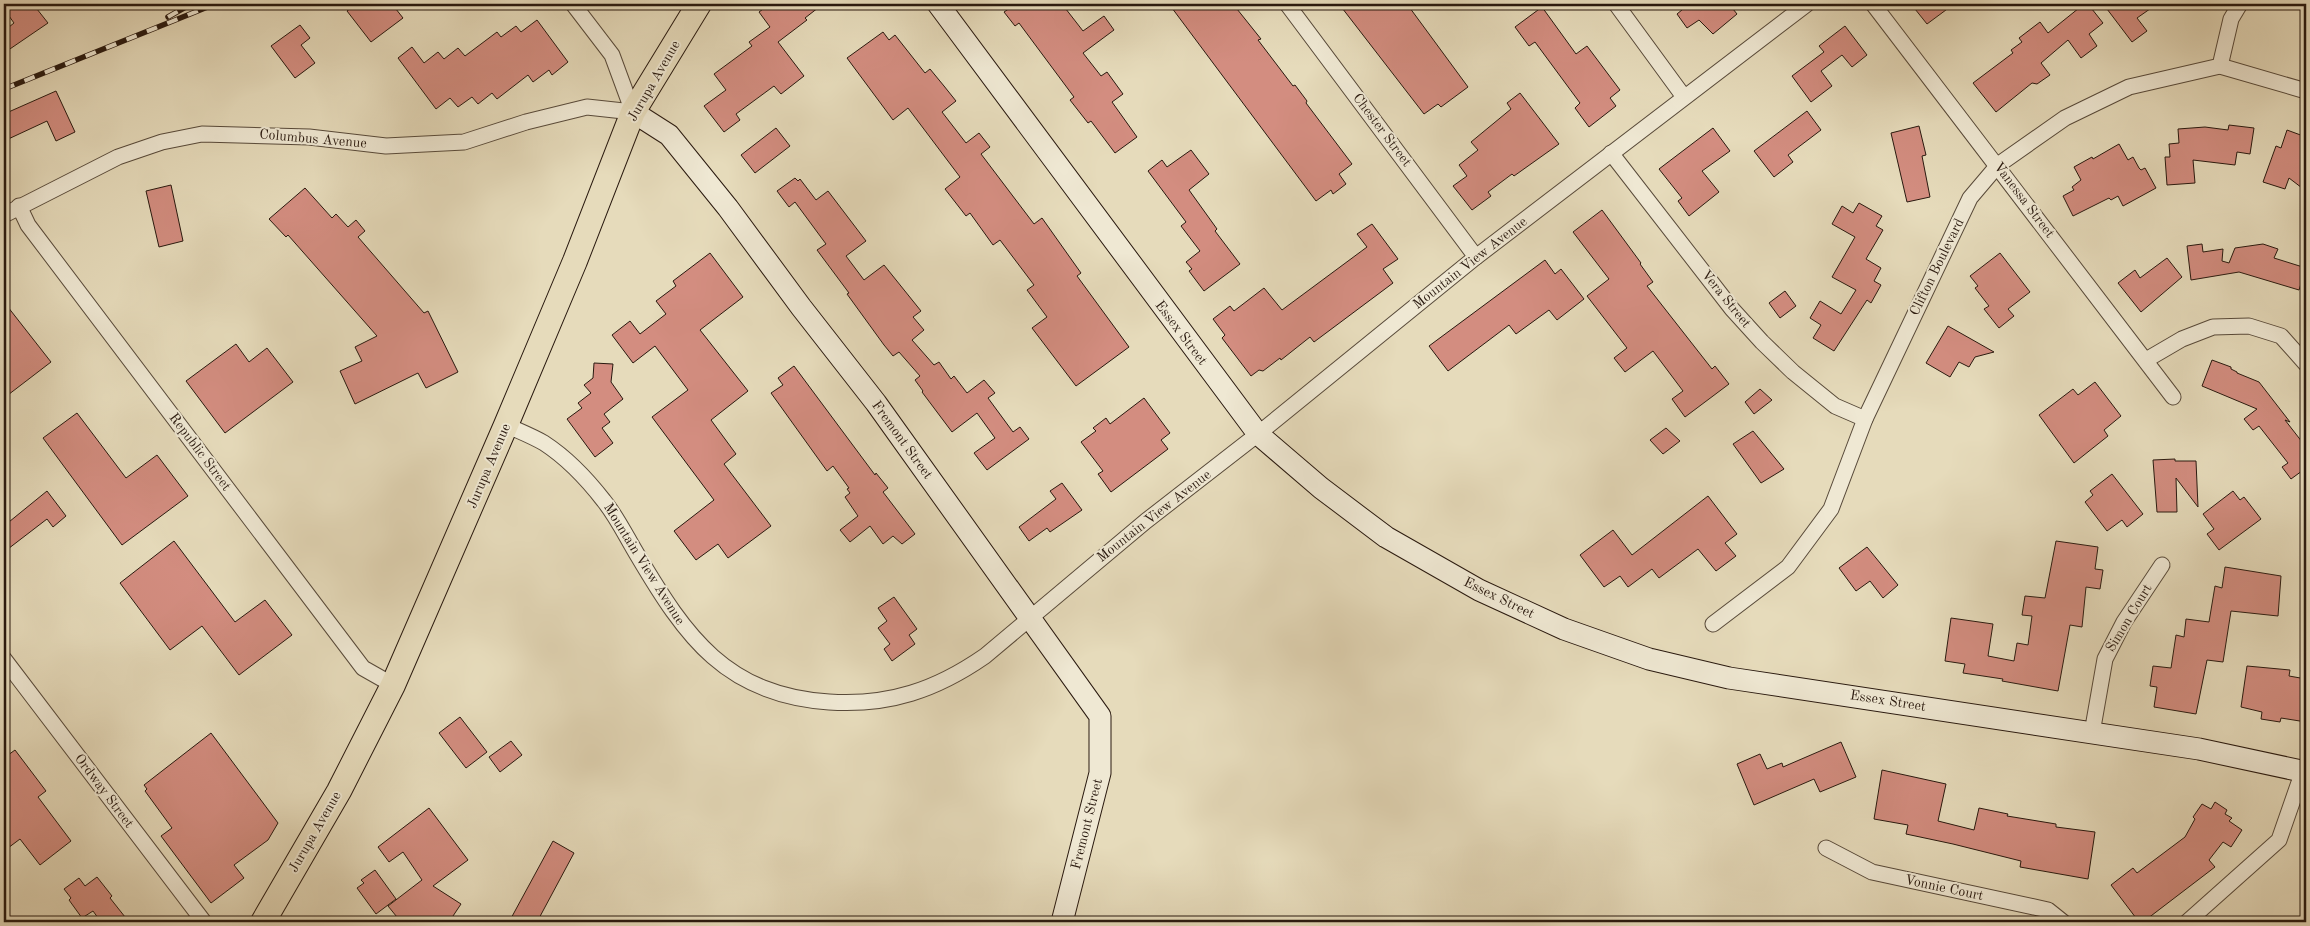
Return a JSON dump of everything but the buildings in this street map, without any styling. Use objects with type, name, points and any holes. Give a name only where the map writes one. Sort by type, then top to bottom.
[{"type":"main road","name":"Jurupa Avenue","points":[[263,922],[339,791],[393,685],[575,261],[633,112],[699,4]]},
{"type":"street","points":[[573,4],[612,55],[633,112]]},
{"type":"street","name":"Essex Street","points":[[938,4],[1258,434],[1321,488],[1386,537],[1479,590],[1564,629],[1649,659],[1729,678],[2199,749],[2304,771]]},
{"type":"street","name":"Chester Street","points":[[1288,4],[1476,257]]},
{"type":"street","points":[[1616,4],[1684,97]]},
{"type":"street","name":"Mountain View Avenue","points":[[506,425],[544,443],[570,463],[605,501],[660,594],[698,644],[719,664],[748,681],[774,692],[798,699],[852,704],[914,694],[965,670],[985,656],[1146,520],[1258,434],[1476,257],[1806,4]]},
{"type":"street","name":"Vanessa Street","points":[[1873,4],[1998,165],[2173,397]]},
{"type":"street","points":[[2240,4],[2232,19],[2220,66],[2306,91]]},
{"type":"street","name":"Clifton Boulevard","points":[[1713,624],[1788,567],[1831,510],[1865,419],[1970,198],[1998,165],[2065,118],[2129,87],[2220,66]]},
{"type":"street","name":"Columbus Avenue","points":[[4,214],[118,157],[162,142],[202,134],[309,137],[386,146],[464,142],[526,122],[587,107],[633,112]]},
{"type":"street","name":"Fremont Street","points":[[633,112],[669,135],[728,208],[801,307],[876,403],[1100,716],[1100,773],[1062,922]]},
{"type":"street","name":"Vera Street","points":[[1611,153],[1732,309],[1762,342],[1793,372],[1834,406],[1865,419]]},
{"type":"street","name":"Republic Street","points":[[19,206],[28,225],[363,668],[393,685]]},
{"type":"street","points":[[2146,360],[2182,339],[2213,327],[2249,326],[2281,336],[2306,364]]},
{"type":"street","name":"Simon Court","points":[[2092,733],[2106,659],[2124,622],[2162,565]]},
{"type":"street","name":"Ordway Street","points":[[4,659],[204,922]]},
{"type":"street","points":[[2187,922],[2279,840],[2304,771]]},
{"type":"street","name":"Vonnie Court","points":[[1826,848],[1872,872],[2048,910],[2063,922]]},
{"type":"railway","points":[[168,17],[191,4]]},
{"type":"railway","points":[[4,89],[215,4]]}]
